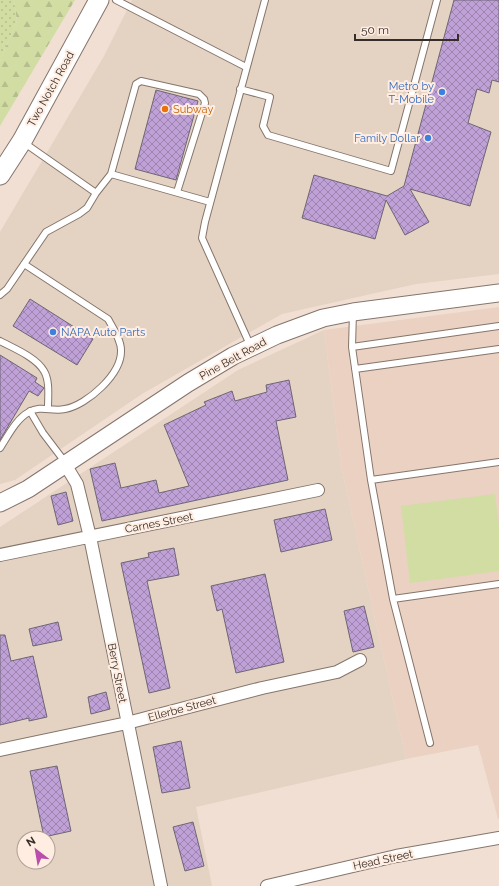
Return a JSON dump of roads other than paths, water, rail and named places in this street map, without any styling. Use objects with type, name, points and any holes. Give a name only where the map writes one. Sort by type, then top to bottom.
[{"type":"main road","name":"Two Notch Road","points":[[0,175],[22,141],[99,0]]},
{"type":"street","name":"Pine Belt Road","points":[[2,504],[66,464],[188,383],[251,347],[302,325],[353,312],[499,293]]},
{"type":"street","name":"Berry Street","points":[[66,464],[76,484],[90,536],[161,886]]},
{"type":"street","name":"Carnes Street","points":[[0,555],[318,490]]},
{"type":"street","name":"Ellerbe Street","points":[[0,750],[127,724],[262,688],[337,672],[360,660]]},
{"type":"street","name":"Head Street","points":[[267,886],[396,856],[499,838]]},
{"type":"lane","points":[[116,0],[246,67]]},
{"type":"lane","points":[[251,347],[202,238],[210,202],[265,0]]},
{"type":"lane","points":[[240,89],[270,97],[263,126],[268,135],[391,171],[437,0]]},
{"type":"lane","points":[[0,295],[7,289],[46,232],[87,208],[96,193],[111,174],[136,84],[141,81],[199,94],[204,99],[205,103],[176,192]]},
{"type":"lane","points":[[22,141],[96,193]]},
{"type":"lane","points":[[111,174],[210,202]]},
{"type":"lane","points":[[0,448],[18,421],[30,411],[42,407],[64,410],[75,405],[103,387],[118,367],[121,350],[116,332],[108,319],[24,264]]},
{"type":"lane","points":[[353,312],[352,347],[371,480],[393,598],[430,743]]},
{"type":"lane","points":[[352,347],[499,326]]},
{"type":"lane","points":[[0,341],[32,359],[44,370],[48,384],[48,408]]},
{"type":"lane","points":[[355,369],[499,349]]},
{"type":"lane","points":[[30,411],[43,433],[66,464]]},
{"type":"lane","points":[[371,480],[499,462]]},
{"type":"lane","points":[[393,598],[499,584]]},
{"type":"place","name":"Metro by T-Mobile","points":[[442,92]]},
{"type":"place","name":"Subway","points":[[165,109]]},
{"type":"place","name":"Family Dollar","points":[[428,138]]},
{"type":"place","name":"NAPA Auto Parts","points":[[53,332]]}]
